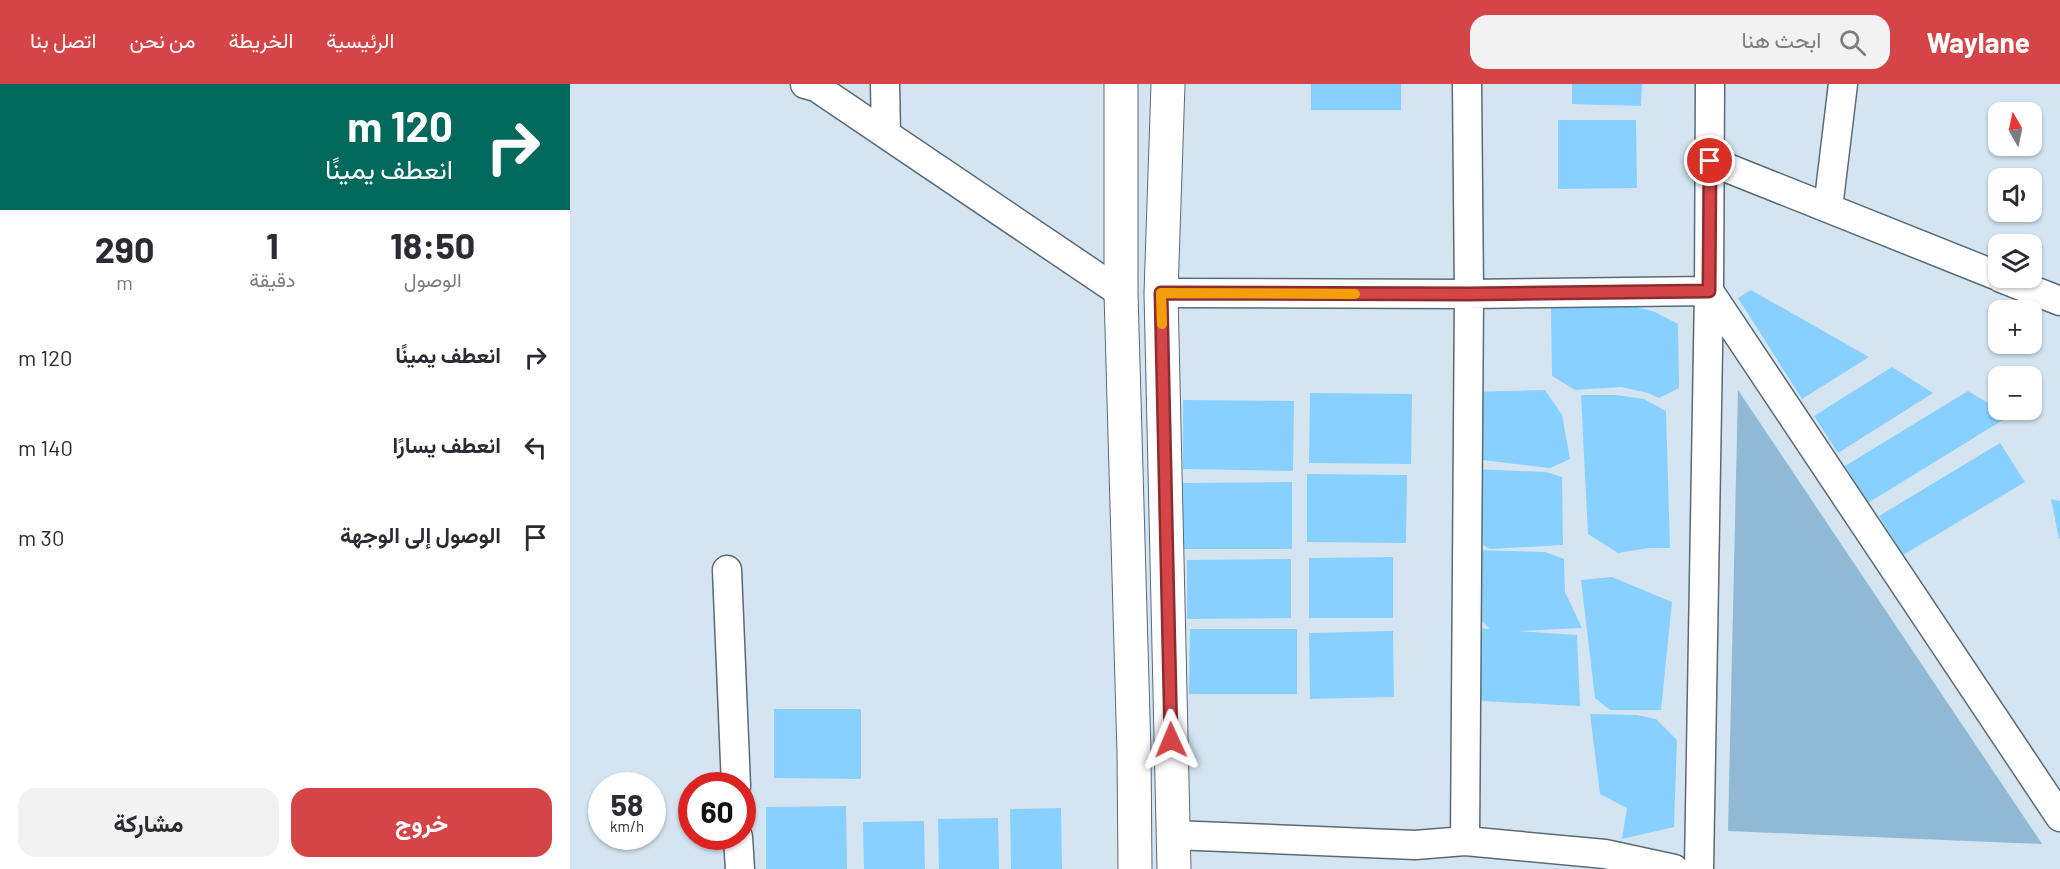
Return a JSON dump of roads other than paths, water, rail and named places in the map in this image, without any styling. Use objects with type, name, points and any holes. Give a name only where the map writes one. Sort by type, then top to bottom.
[{"type":"main road","points":[[1121,84],[1121,293],[1134,753],[1135,869]]},
{"type":"main road","points":[[1168,84],[1161,293],[1174,869]]},
{"type":"street","points":[[805,84],[816,87],[1121,293]]},
{"type":"street","points":[[1465,842],[1467,84]]},
{"type":"street","points":[[1699,869],[1709,291],[1710,84]]},
{"type":"street","points":[[1828,208],[1843,84]]},
{"type":"street","points":[[880,86],[886,134]]},
{"type":"street","points":[[1710,161],[1988,272]]},
{"type":"street","points":[[2028,288],[2060,301]]},
{"type":"street","points":[[1161,293],[1468,294],[1709,291]]},
{"type":"street","points":[[1709,291],[2060,817]]},
{"type":"street","points":[[727,570],[735,772]]},
{"type":"street","points":[[1173,835],[1415,845],[1465,842],[1603,862],[1674,869]]},
{"type":"street","points":[[739,850],[740,869]]}]
